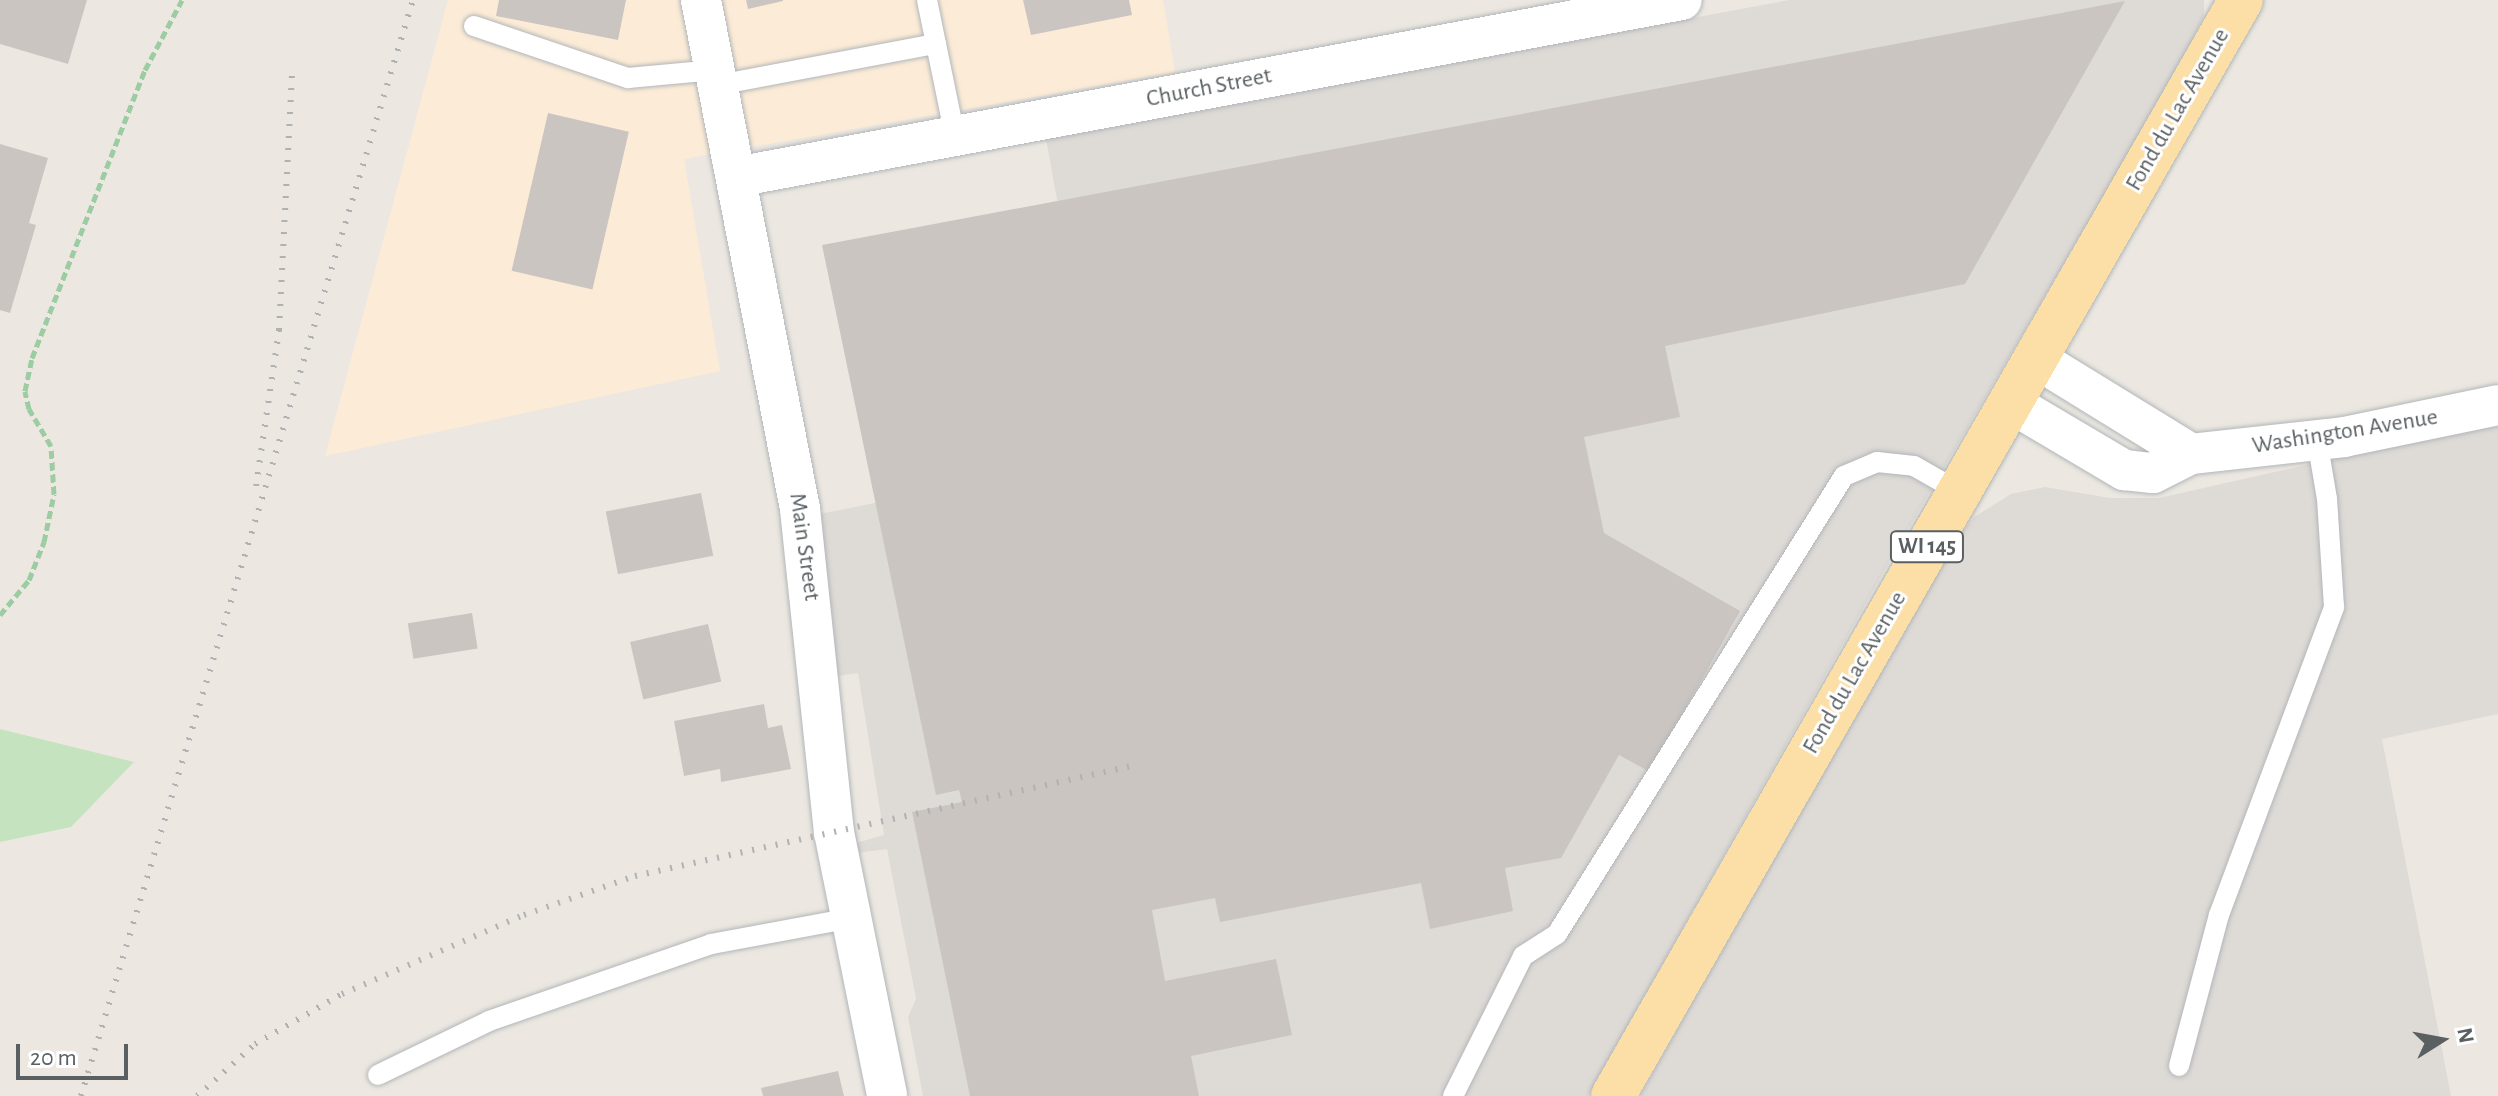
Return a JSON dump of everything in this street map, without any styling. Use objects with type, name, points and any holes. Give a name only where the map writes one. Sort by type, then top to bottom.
[{"type":"main road","name":"Fond du Lac Avenue","points":[[1613,1096],[2241,0]]},
{"type":"street","name":"Main Street","points":[[701,0],[800,509],[834,832],[887,1096]]},
{"type":"street","name":"Church Street","points":[[736,177],[1682,0]]},
{"type":"street","points":[[2035,358],[2191,454]]},
{"type":"street","name":"Washington Avenue","points":[[2009,402],[2124,470],[2153,473],[2191,454],[2317,440],[2498,405]]},
{"type":"lane","points":[[927,0],[955,136]]},
{"type":"lane","points":[[474,26],[628,78],[716,78],[936,44]]},
{"type":"lane","points":[[2179,1066],[2219,915],[2334,607],[2327,499],[2317,440]]},
{"type":"lane","points":[[1453,1096],[1523,956],[1557,934],[1844,476],[1877,462],[1914,466],[1958,491]]},
{"type":"lane","points":[[378,1075],[489,1021],[711,944],[851,918]]},
{"type":"path","points":[[0,615],[29,580],[44,542],[54,494],[51,446],[29,409],[29,368],[62,273],[145,70],[182,0]]},
{"type":"shaded area","points":[[448,0],[1163,0],[1175,72],[684,159],[720,371],[325,456]]},
{"type":"shaded area","points":[[1789,0],[2204,0],[2204,16],[2177,70],[1897,548],[1588,1096],[923,1096],[908,1017],[916,999],[887,849],[857,853],[856,843],[884,835],[858,673],[838,676],[820,514],[1104,457],[1046,139]]},
{"type":"shaded area","points":[[2498,422],[2498,714],[2382,739],[2451,1096],[1640,1096],[1939,562],[1974,517],[2011,494],[2045,487],[2110,498],[2159,498]]},
{"type":"green space","points":[[0,729],[134,762],[71,827],[0,842]]},
{"type":"building","points":[[0,0],[87,0],[68,64],[0,44]]},
{"type":"building","points":[[499,0],[626,0],[618,40],[496,16]]},
{"type":"building","points":[[746,0],[783,0],[783,1],[748,9]]},
{"type":"building","points":[[1023,0],[1129,0],[1132,15],[1031,35]]},
{"type":"building","points":[[2125,1],[1965,284],[1665,346],[1680,417],[1584,437],[1604,533],[1740,611],[1650,772],[1619,755],[1561,858],[1505,868],[1513,911],[1430,929],[1421,883],[1220,922],[1215,898],[1152,910],[1165,981],[1276,959],[1292,1035],[1191,1056],[1199,1096],[970,1096],[912,812],[962,802],[959,790],[936,795],[822,245]]},
{"type":"building","points":[[548,113],[629,132],[592,290],[512,271]]},
{"type":"building","points":[[0,144],[48,158],[29,223],[36,225],[10,313],[0,310]]},
{"type":"building","points":[[701,493],[713,556],[618,574],[606,512]]},
{"type":"building","points":[[472,613],[478,649],[413,659],[408,623]]},
{"type":"building","points":[[708,624],[721,681],[643,699],[630,642]]},
{"type":"building","points":[[764,704],[768,728],[782,725],[791,769],[721,782],[720,769],[684,776],[674,721]]},
{"type":"building","points":[[838,1071],[844,1096],[763,1096],[761,1088]]},
{"type":"railway","points":[[81,1096],[413,0]]},
{"type":"railway","points":[[256,486],[279,330],[292,70]]},
{"type":"railway","points":[[197,1096],[255,1044],[342,994],[524,915],[635,876],[1132,766]]}]
